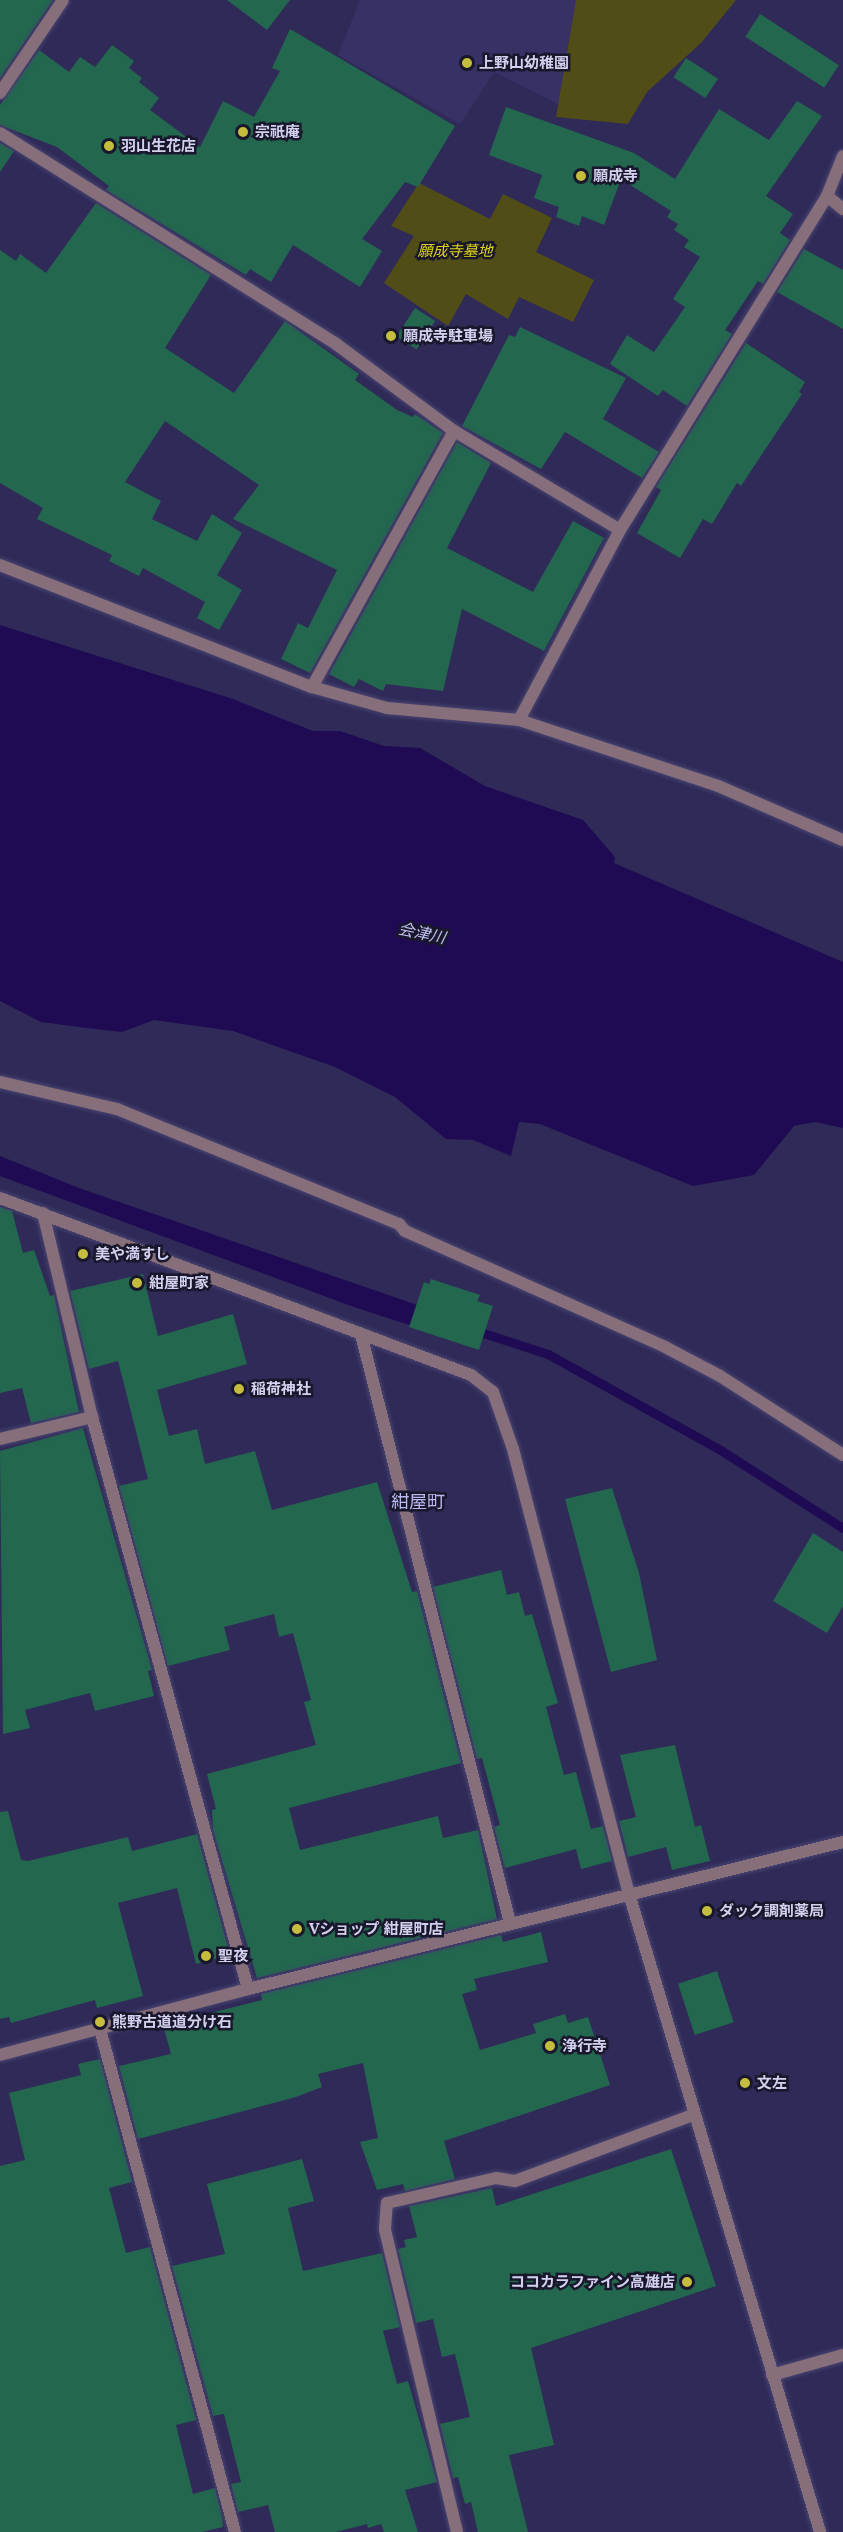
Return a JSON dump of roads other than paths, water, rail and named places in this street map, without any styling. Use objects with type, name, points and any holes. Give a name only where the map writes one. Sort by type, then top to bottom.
[{"type":"street","points":[[0,93],[63,0]]},
{"type":"street","points":[[0,133],[336,344],[454,431],[620,530]]},
{"type":"street","points":[[519,720],[620,530],[827,196],[843,156]]},
{"type":"street","points":[[827,196],[843,209]]},
{"type":"street","points":[[312,687],[454,431]]},
{"type":"street","points":[[0,565],[312,687],[387,708],[519,720],[718,786],[843,840]]},
{"type":"street","points":[[0,1082],[117,1109],[399,1224],[405,1231],[665,1347],[720,1376],[843,1455]]},
{"type":"street","points":[[0,1198],[471,1375],[493,1392],[513,1449],[630,1897],[692,2115],[820,2532]]},
{"type":"street","points":[[43,1213],[92,1417],[248,1989]]},
{"type":"street","points":[[361,1334],[510,1923]]},
{"type":"street","points":[[0,1439],[92,1417]]},
{"type":"street","points":[[0,2055],[248,1989],[510,1923],[630,1897],[843,1842]]},
{"type":"street","points":[[100,2029],[235,2532]]},
{"type":"street","points":[[457,2532],[385,2229],[387,2203],[496,2178],[515,2181],[692,2115]]},
{"type":"street","points":[[772,2375],[843,2355]]},
{"type":"water","name":"会津川","points":[[0,625],[233,699],[313,731],[340,731],[384,746],[420,748],[485,786],[583,820],[615,857],[614,863],[843,962],[843,1128],[815,1122],[794,1126],[754,1175],[693,1186],[540,1124],[519,1122],[511,1156],[473,1140],[446,1139],[395,1097],[335,1067],[233,1031],[154,1020],[122,1032],[87,1028],[41,1022],[0,1001]]},
{"type":"water","points":[[0,1156],[79,1188],[423,1307],[412,1326],[351,1306],[0,1176]]},
{"type":"waterway","points":[[474,1330],[548,1354],[722,1451],[843,1528]]},
{"type":"place","name":"上野山幼稚園","points":[[467,63]]},
{"type":"place","name":"宗祇庵","points":[[243,132]]},
{"type":"place","name":"羽山生花店","points":[[109,146]]},
{"type":"place","name":"願成寺","points":[[581,176]]},
{"type":"place","name":"願成寺駐車場","points":[[391,336]]},
{"type":"place","name":"美や満すし","points":[[83,1254]]},
{"type":"place","name":"紺屋町家","points":[[137,1283]]},
{"type":"place","name":"稲荷神社","points":[[239,1389]]},
{"type":"place","name":"ダック調剤薬局","points":[[707,1911]]},
{"type":"place","name":"Vショップ 紺屋町店","points":[[297,1929]]},
{"type":"place","name":"聖夜","points":[[206,1956]]},
{"type":"place","name":"熊野古道道分け石","points":[[100,2022]]},
{"type":"place","name":"浄行寺","points":[[550,2046]]},
{"type":"place","name":"文左","points":[[745,2083]]},
{"type":"place","name":"ココカラファイン高雄店","points":[[687,2282]]},
{"type":"district","name":"紺屋町","points":[[418,1502]]},
{"type":"park label","name":"願成寺墓地","points":[[455,251]]}]
